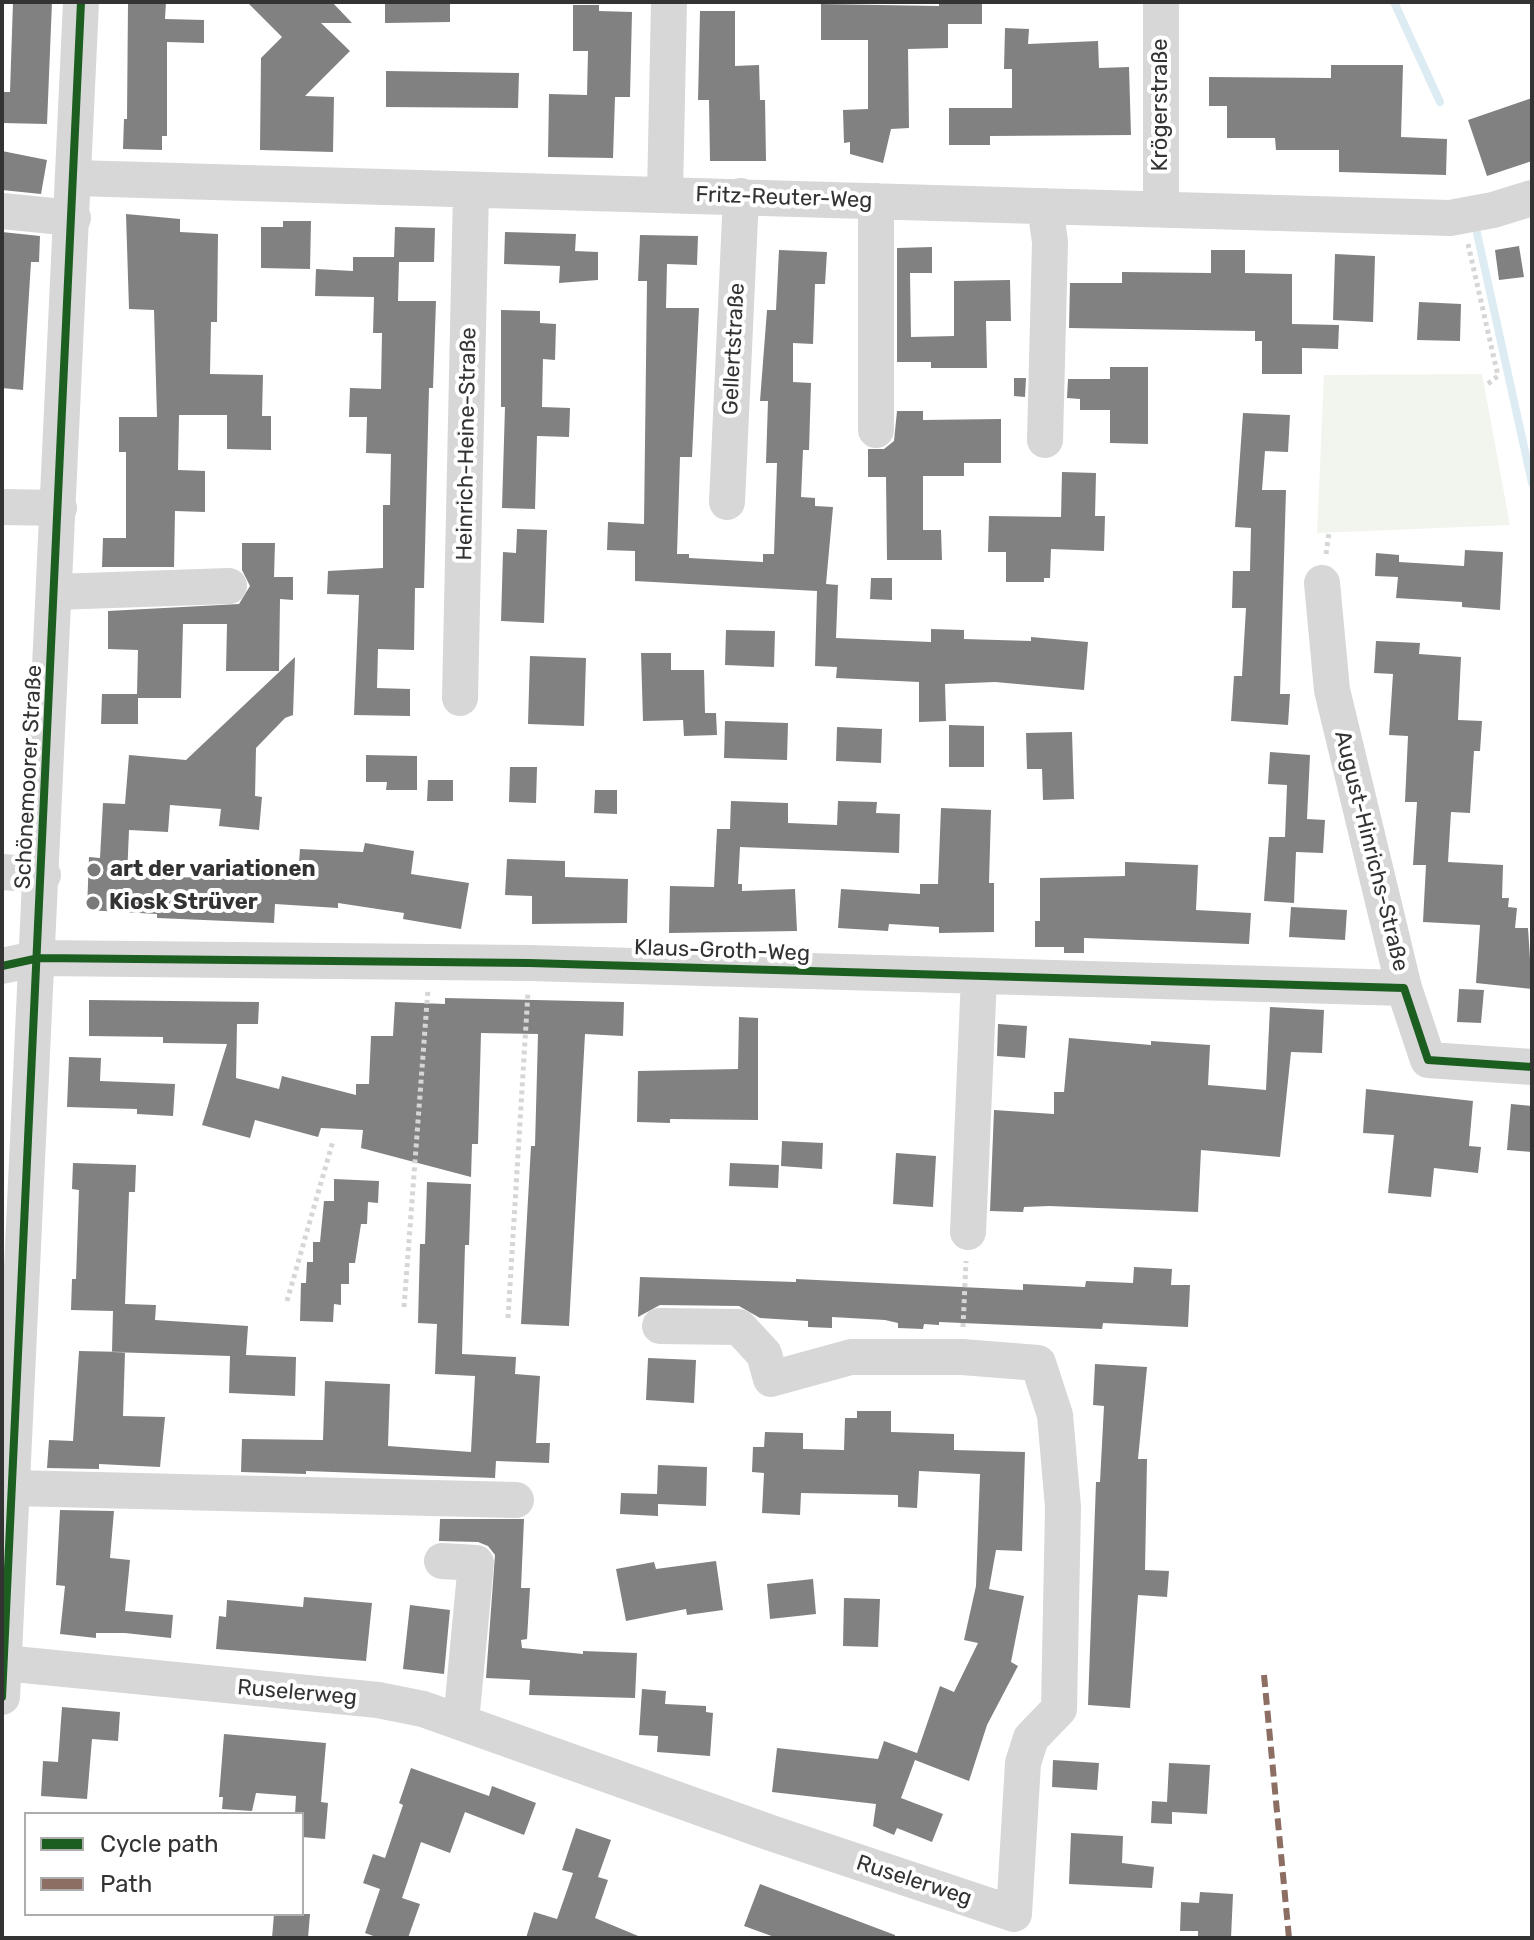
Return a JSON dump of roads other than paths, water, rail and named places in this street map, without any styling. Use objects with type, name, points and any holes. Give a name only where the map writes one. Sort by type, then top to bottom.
[{"type":"street","name":"Schönemoorer Straße","points":[[3,1680],[5,1555],[12,1488],[14,1149],[39,958],[81,2]]},
{"type":"street","points":[[665,194],[669,2]]},
{"type":"street","name":"Krögerstraße","points":[[1161,2],[1161,207]]},
{"type":"street","name":"Fritz-Reuter-Weg","points":[[75,178],[1045,206],[1532,213]]},
{"type":"street","name":"Heinrich-Heine-Straße","points":[[460,698],[471,190]]},
{"type":"street","name":"Gellertstraße","points":[[727,502],[741,196]]},
{"type":"street","points":[[1477,213],[1532,198]]},
{"type":"street","points":[[876,201],[876,430]]},
{"type":"street","points":[[1045,206],[1050,242],[1045,440]]},
{"type":"street","points":[[2,211],[73,218]]},
{"type":"street","points":[[2,507],[59,508]]},
{"type":"street","name":"August-Hinrichs-Straße","points":[[1322,583],[1332,690],[1404,988],[1428,1060],[1532,1067]]},
{"type":"street","points":[[55,592],[229,586]]},
{"type":"street","points":[[2,872],[43,875]]},
{"type":"street","name":"Klaus-Groth-Weg","points":[[2,966],[39,958],[529,963],[1404,988]]},
{"type":"street","points":[[968,1232],[979,977]]},
{"type":"street","name":"Ruselerweg","points":[[3,1680],[378,1700],[461,1722],[771,1833],[1014,1914],[1023,1763],[1031,1738],[1059,1709],[1063,1507],[1055,1415],[1038,1363],[962,1357],[851,1357],[771,1379],[764,1354],[739,1327],[660,1326]]},
{"type":"street","points":[[12,1488],[516,1500]]},
{"type":"street","points":[[442,1561],[476,1563],[461,1722]]},
{"type":"waterway","points":[[1394,2],[1440,102]]},
{"type":"waterway","points":[[1477,233],[1532,483]]},
{"type":"place","name":"art der variationen","points":[[94,870]]},
{"type":"place","name":"Kiosk Strüver","points":[[93,903]]}]
